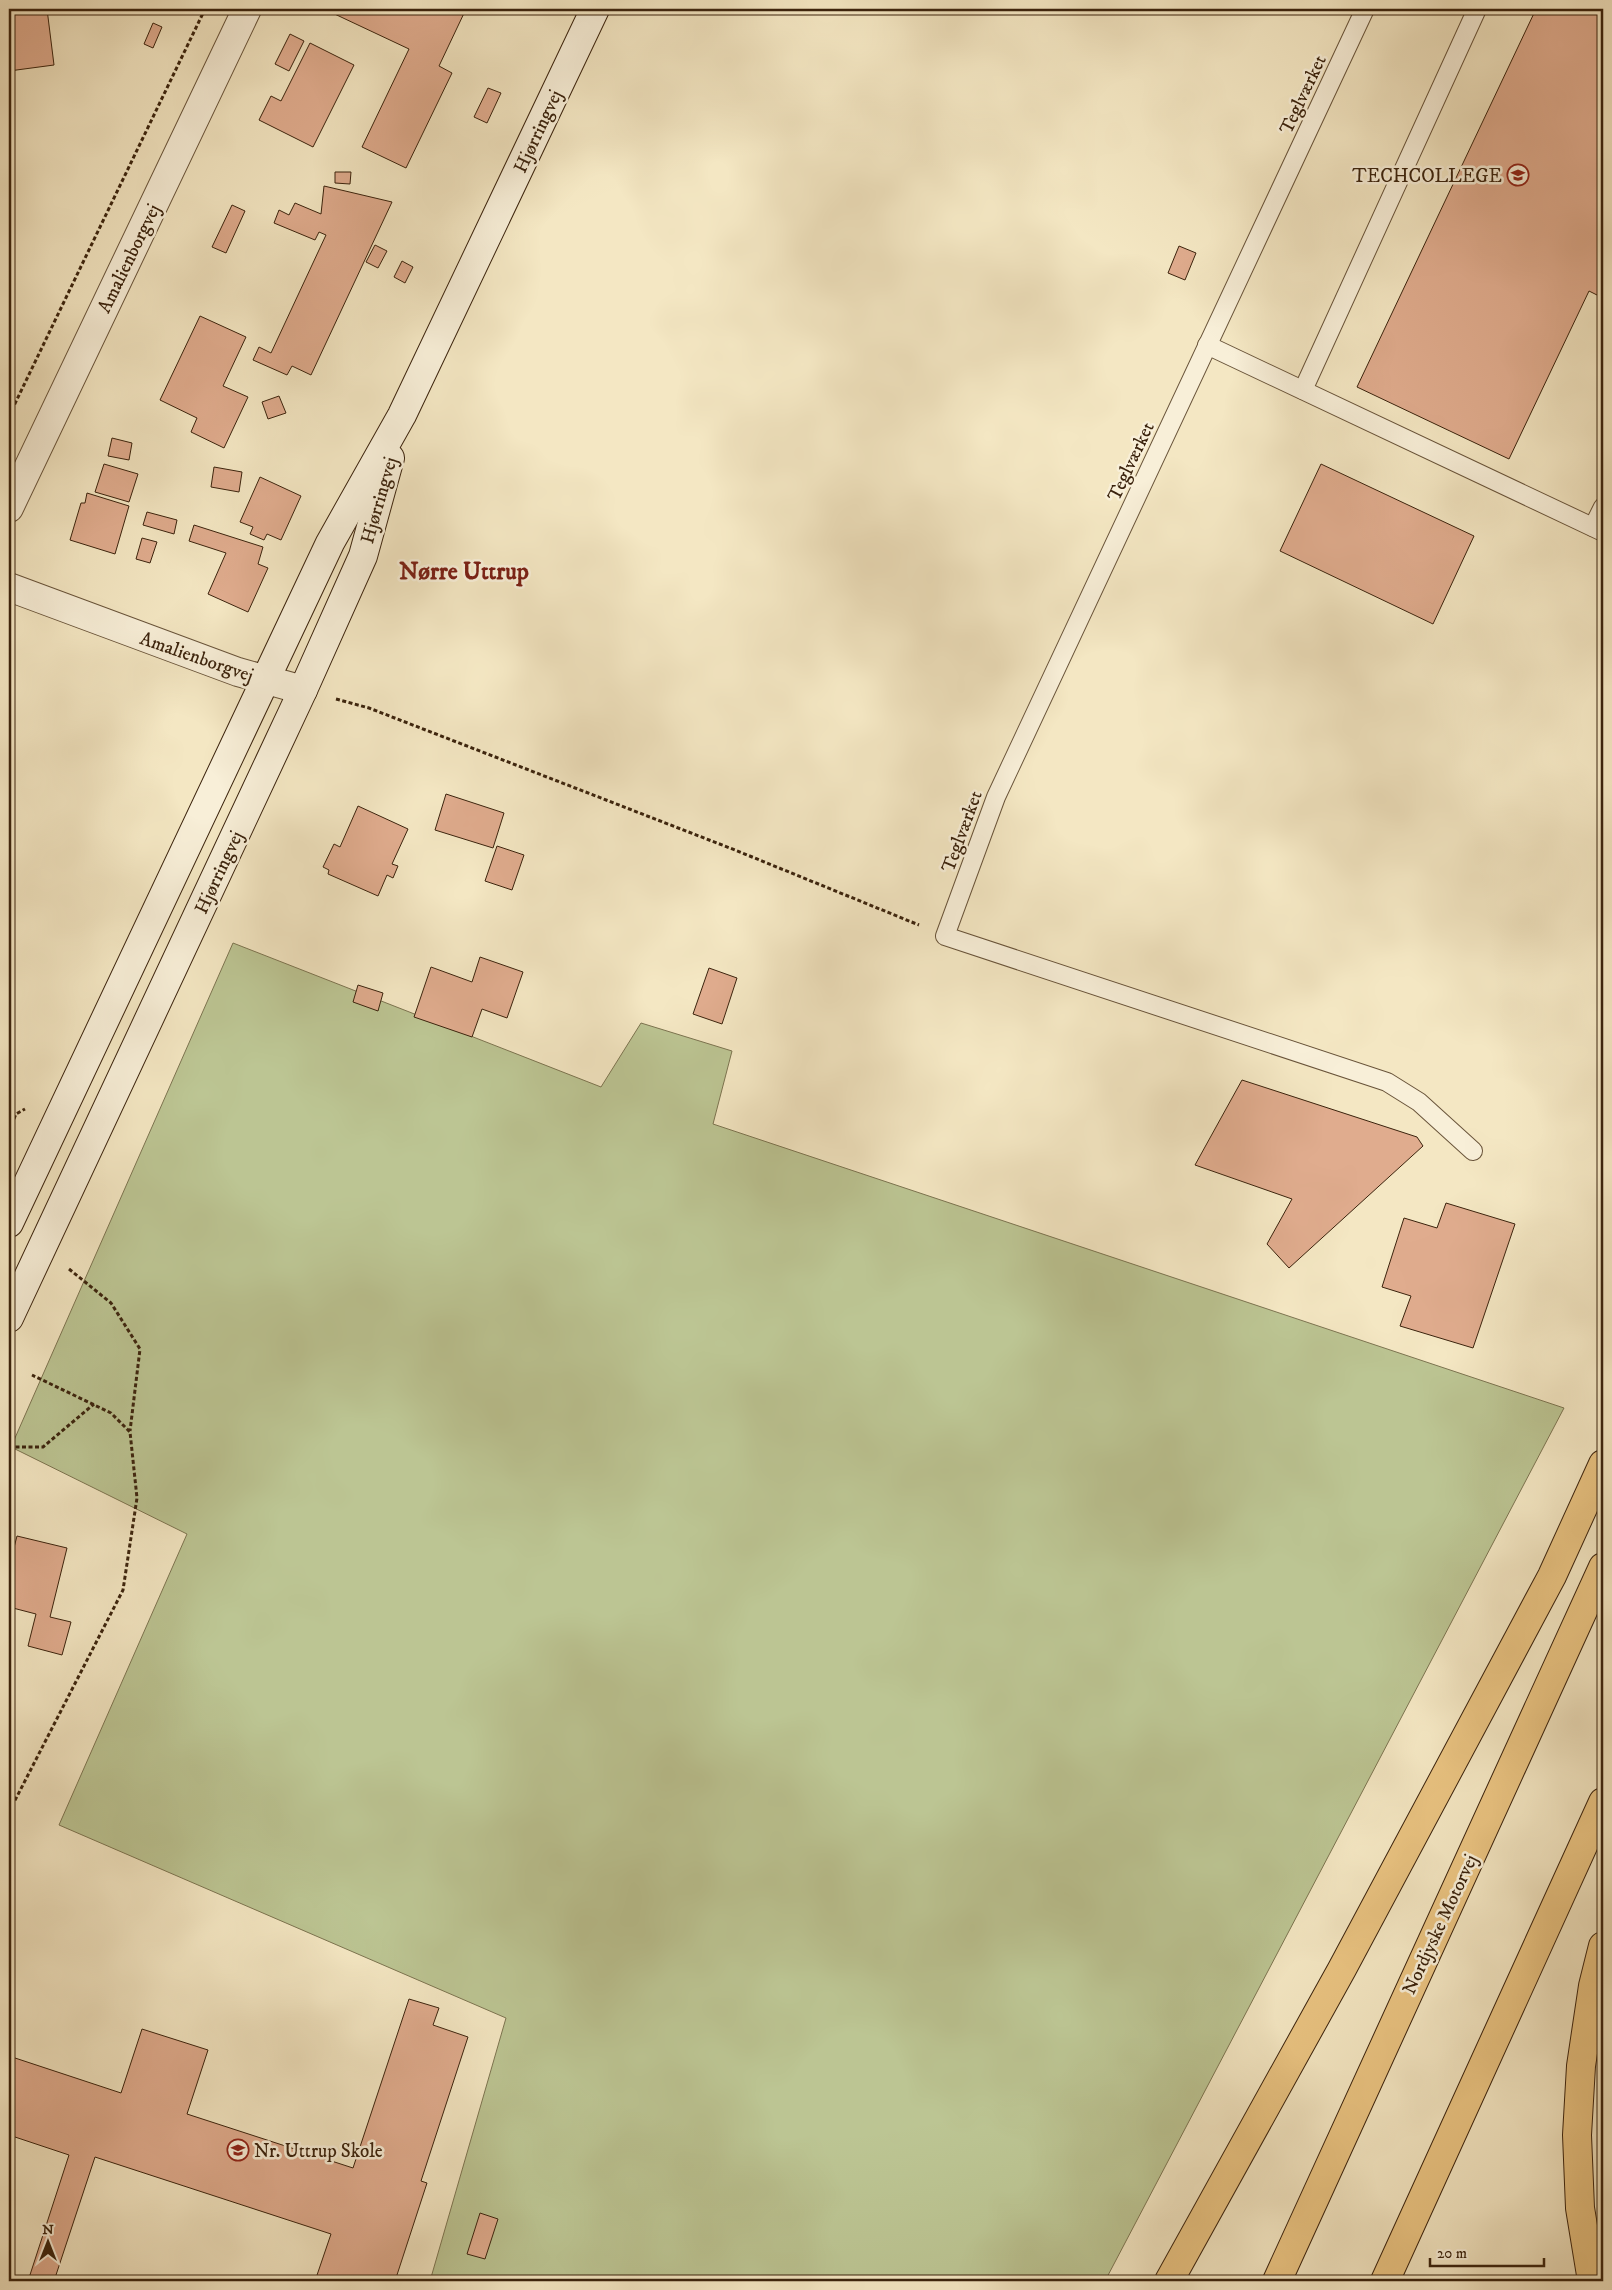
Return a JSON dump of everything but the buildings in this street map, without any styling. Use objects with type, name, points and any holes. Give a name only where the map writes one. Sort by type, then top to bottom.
[{"type":"highway","points":[[1168,2281],[1337,1978],[1552,1576],[1603,1464]]},
{"type":"highway","name":"Nordjyske Motorvej","points":[[1276,2281],[1603,1568]]},
{"type":"highway","points":[[1384,2281],[1603,1802]]},
{"type":"highway","points":[[1592,2281],[1580,2208],[1577,2135],[1581,2066],[1592,1986],[1603,1946]]},
{"type":"main road","name":"Amalienborgvej","points":[[9,508],[247,9]]},
{"type":"main road","name":"Hjørringvej","points":[[9,1223],[330,543],[402,416],[595,9]]},
{"type":"main road","name":"Hjørringvej","points":[[9,1318],[303,690],[363,556],[402,416]]},
{"type":"main road","name":"Amalienborgvej","points":[[9,587],[238,672],[303,690]]},
{"type":"lane","name":"Teglværket","points":[[945,936],[996,797],[1365,9]]},
{"type":"lane","points":[[1303,390],[1477,9]]},
{"type":"lane","points":[[1207,345],[1598,529],[1603,507]]},
{"type":"lane","points":[[945,936],[1387,1082],[1419,1102],[1473,1151]]},
{"type":"path","points":[[9,416],[206,9]]},
{"type":"path","points":[[303,690],[369,708],[735,850],[945,936]]},
{"type":"path","points":[[9,1812],[123,1590],[137,1498],[130,1432],[140,1349],[111,1303],[76,1273],[40,1254]]},
{"type":"path","points":[[32,1375],[111,1413],[130,1432]]},
{"type":"path","points":[[9,1446],[43,1446],[94,1404]]},
{"type":"green space","points":[[233,943],[601,1087],[641,1023],[732,1051],[713,1124],[1564,1408],[1105,2281],[430,2281],[506,2018],[59,1825],[187,1534],[11,1447]]},
{"type":"place","name":"TECHCOLLEGE","points":[[1518,175]]},
{"type":"place","name":"Nr. Uttrup Skole","points":[[238,2150]]},
{"type":"district","name":"Nørre Uttrup","points":[[464,571]]}]
